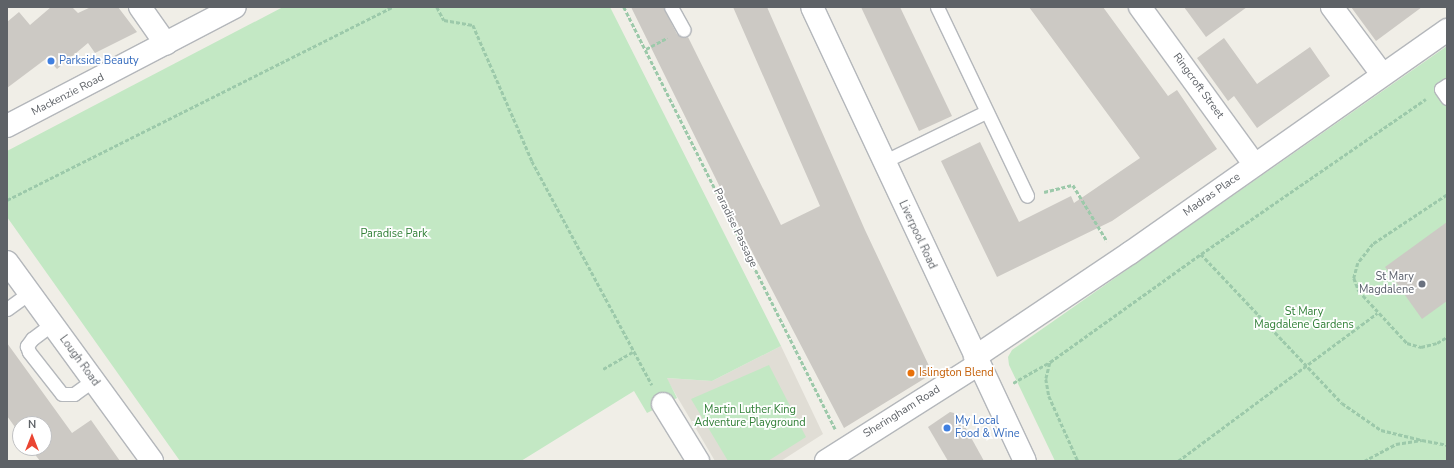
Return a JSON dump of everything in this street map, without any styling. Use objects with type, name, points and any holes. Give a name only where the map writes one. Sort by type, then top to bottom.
[{"type":"street","points":[[140,7],[166,44]]},
{"type":"street","name":"Mackenzie Road","points":[[7,126],[235,7]]},
{"type":"street","name":"Liverpool Road","points":[[812,7],[883,162],[993,394],[1021,459]]},
{"type":"street","name":"Ringcroft Street","points":[[1140,7],[1255,165]]},
{"type":"street","points":[[1332,7],[1382,74]]},
{"type":"street","name":"Madras Place","points":[[977,360],[1382,74],[1447,30]]},
{"type":"street","name":"Lough Road","points":[[7,262],[152,461]]},
{"type":"street","name":"Sheringham Road","points":[[826,461],[977,360]]},
{"type":"street","points":[[663,404],[698,461]]},
{"type":"lane","points":[[671,7],[684,30]]},
{"type":"lane","points":[[937,7],[1027,196]]},
{"type":"lane","points":[[883,162],[986,112]]},
{"type":"lane","points":[[7,310],[29,293]]},
{"type":"lane","points":[[52,324],[32,339],[27,346],[29,352],[62,394],[74,394],[93,380]]},
{"type":"path","points":[[7,200],[392,7]]},
{"type":"path","points":[[437,7],[444,20],[473,25],[532,161],[663,404]]},
{"type":"path","name":"Paradise Passage","points":[[624,7],[845,449]]},
{"type":"path","points":[[646,49],[684,30]]},
{"type":"path","points":[[993,394],[1050,362],[1201,254],[1445,90]]},
{"type":"path","points":[[1027,196],[1073,185],[1119,260]]},
{"type":"path","points":[[1447,194],[1373,244],[1358,263],[1354,278],[1359,291],[1407,343],[1421,347],[1437,343],[1447,337]]},
{"type":"path","points":[[1201,254],[1342,403],[1381,430],[1447,445]]},
{"type":"path","points":[[1178,461],[1377,312]]},
{"type":"path","points":[[603,369],[634,352]]},
{"type":"path","points":[[1050,362],[1046,379],[1049,396],[1078,461]]},
{"type":"path","points":[[1364,461],[1396,444],[1422,440]]},
{"type":"shaded area","name":"Martin Luther King Adventure Playground","points":[[781,346],[823,434],[781,461],[715,461],[666,378],[712,381]]},
{"type":"green space","name":"Paradise Park","points":[[283,7],[610,7],[781,346],[712,381],[667,378],[677,398],[647,413],[634,391],[521,461],[180,461],[7,217],[7,151]]},
{"type":"green space","name":"St Mary Magdalene Gardens","points":[[1447,46],[1447,461],[1055,461],[1009,365],[1008,357],[1012,350]]},
{"type":"green space","name":"Martin Luther King Adventure Playground","points":[[769,365],[806,437],[768,461],[728,461],[691,399]]},
{"type":"building","points":[[51,7],[72,7],[78,13],[91,7],[118,7],[137,32],[95,53],[88,43],[57,69],[47,58],[7,88],[7,22],[19,12],[30,25]]},
{"type":"building","points":[[631,7],[663,7],[677,34],[684,38],[688,37],[781,225],[820,206],[733,7],[767,7],[865,230],[930,368],[927,377],[844,428],[747,242]]},
{"type":"building","points":[[861,7],[900,7],[952,116],[919,131]]},
{"type":"building","points":[[1029,7],[1103,7],[1168,96],[1177,90],[1217,149],[1112,221],[997,277],[941,161],[980,142],[1019,222],[1071,196],[1074,203],[1140,158]]},
{"type":"building","points":[[1184,7],[1247,7],[1206,37]]},
{"type":"building","points":[[1351,7],[1422,7],[1376,41]]},
{"type":"building","points":[[1224,38],[1257,84],[1310,47],[1330,76],[1257,128],[1234,96],[1228,101],[1197,58]]},
{"type":"building","name":"St Mary Magdalene","points":[[1447,222],[1447,301],[1422,319],[1385,267]]},
{"type":"building","points":[[7,343],[72,433],[91,420],[120,461],[40,461],[36,456],[52,456],[52,416],[12,416],[12,423],[7,416]]},
{"type":"building","points":[[950,412],[958,414],[984,461],[948,461],[928,427]]},
{"type":"place","name":"Parkside Beauty","points":[[51,61]]},
{"type":"place","name":"St Mary Magdalene","points":[[1422,284]]},
{"type":"place","name":"Islington Blend","points":[[911,373]]},
{"type":"place","name":"My Local Food & Wine","points":[[947,428]]}]
